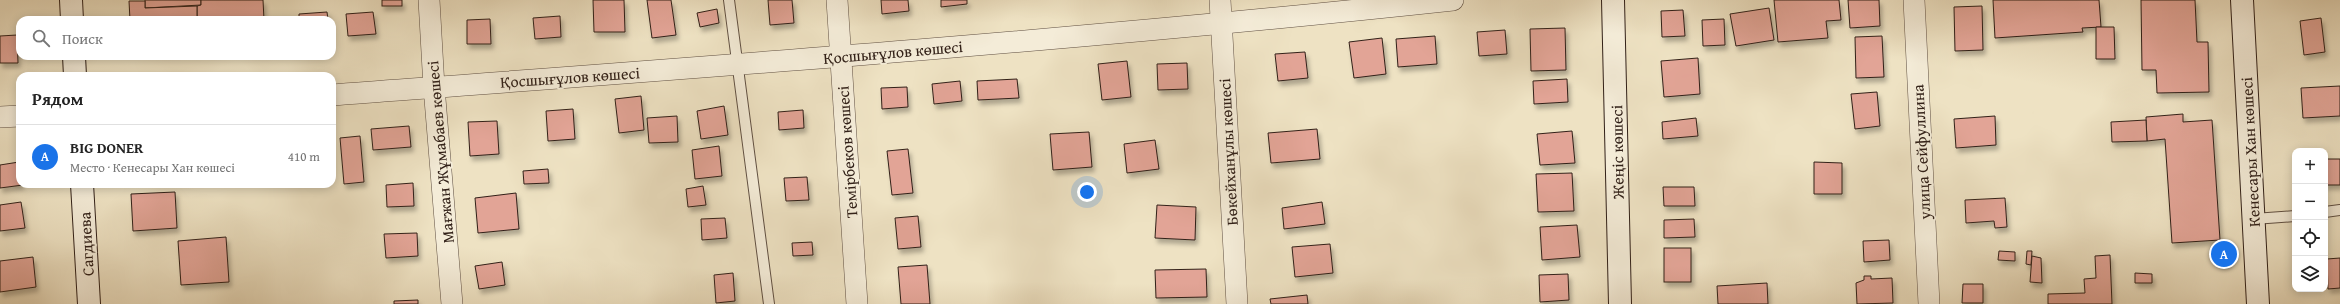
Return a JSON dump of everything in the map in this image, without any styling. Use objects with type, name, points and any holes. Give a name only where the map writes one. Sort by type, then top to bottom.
[{"type":"street","points":[[71,0],[72,16]]},
{"type":"street","name":"Мағжан Жұмабаев көшесі","points":[[429,0],[434,87],[452,304]]},
{"type":"street","name":"Темірбеков көшесі","points":[[837,0],[857,304]]},
{"type":"street","name":"Бөкейханұлы көшесі","points":[[1220,0],[1237,304]]},
{"type":"street","name":"Қосшығұлов көшесі","points":[[336,95],[841,57],[1221,25],[1453,0]]},
{"type":"street","name":"Жеңіс көшесі","points":[[1613,0],[1620,304]]},
{"type":"street","name":"улица Сейфуллина","points":[[1914,0],[1929,304]]},
{"type":"street","name":"Кенесары Хан көшесі","points":[[2242,0],[2258,304]]},
{"type":"street","points":[[74,60],[76,72]]},
{"type":"street","points":[[0,117],[16,116]]},
{"type":"street","name":"Сагдиева","points":[[82,188],[89,304]]},
{"type":"lane","points":[[730,0],[737,65],[769,304]]},
{"type":"lane","points":[[2328,212],[2340,210]]},
{"type":"lane","points":[[2254,219],[2292,216]]},
{"type":"building","points":[[145,0],[201,0],[201,5],[145,8]]},
{"type":"building","points":[[201,0],[263,0],[264,16],[197,16],[197,6],[201,5]]},
{"type":"building","points":[[382,0],[402,0],[402,6],[382,6]]},
{"type":"building","points":[[593,0],[624,0],[625,32],[594,32]]},
{"type":"building","points":[[647,0],[671,0],[676,35],[652,38]]},
{"type":"building","points":[[768,0],[792,0],[794,23],[770,25]]},
{"type":"building","points":[[881,0],[908,0],[909,11],[882,14]]},
{"type":"building","points":[[941,0],[967,0],[967,4],[941,7]]},
{"type":"building","points":[[1774,0],[1839,0],[1841,20],[1826,21],[1828,38],[1778,42]]},
{"type":"building","points":[[1848,0],[1879,0],[1880,26],[1850,28]]},
{"type":"building","points":[[1993,0],[2099,0],[2101,27],[2082,28],[2083,32],[1995,38]]},
{"type":"building","points":[[2141,0],[2195,0],[2197,42],[2208,42],[2209,92],[2157,93],[2156,70],[2142,70]]},
{"type":"building","points":[[129,1],[145,1],[145,8],[197,6],[197,16],[130,16]]},
{"type":"building","points":[[1982,6],[1983,50],[1955,51],[1954,7]]},
{"type":"building","points":[[1769,8],[1774,40],[1736,46],[1730,14]]},
{"type":"building","points":[[717,9],[719,23],[700,27],[697,13]]},
{"type":"building","points":[[1683,10],[1685,36],[1662,37],[1661,11]]},
{"type":"building","points":[[327,12],[328,16],[299,16],[299,14]]},
{"type":"building","points":[[373,12],[376,34],[348,36],[346,14]]},
{"type":"building","points":[[560,16],[561,37],[535,39],[533,18]]},
{"type":"building","points":[[2321,18],[2325,52],[2304,55],[2300,21]]},
{"type":"building","points":[[490,19],[491,44],[467,44],[467,20]]},
{"type":"building","points":[[1724,19],[1725,45],[1703,46],[1702,20]]},
{"type":"building","points":[[2096,27],[2114,27],[2115,59],[2096,59]]},
{"type":"building","points":[[1565,28],[1566,70],[1531,71],[1530,29]]},
{"type":"building","points":[[1505,30],[1507,54],[1479,56],[1477,32]]},
{"type":"building","points":[[16,35],[16,60],[18,60],[18,63],[0,63],[0,36]]},
{"type":"building","points":[[1435,36],[1437,64],[1398,67],[1396,39]]},
{"type":"building","points":[[1882,36],[1884,77],[1856,78],[1855,37]]},
{"type":"building","points":[[1382,38],[1386,74],[1354,78],[1349,42]]},
{"type":"building","points":[[1305,52],[1308,78],[1278,81],[1275,54]]},
{"type":"building","points":[[1698,58],[1700,94],[1664,97],[1661,61]]},
{"type":"building","points":[[1127,61],[1131,97],[1102,100],[1098,64]]},
{"type":"building","points":[[1187,63],[1188,89],[1158,90],[1157,64]]},
{"type":"building","points":[[1017,79],[1019,98],[978,100],[977,81]]},
{"type":"building","points":[[1567,79],[1568,102],[1534,104],[1533,81]]},
{"type":"building","points":[[960,81],[962,101],[934,104],[932,84]]},
{"type":"building","points":[[2340,86],[2340,116],[2303,118],[2301,88]]},
{"type":"building","points":[[907,87],[908,107],[882,109],[881,88]]},
{"type":"building","points":[[1877,92],[1880,126],[1855,129],[1851,94]]},
{"type":"building","points":[[641,96],[644,130],[619,133],[615,99]]},
{"type":"building","points":[[724,106],[728,135],[701,139],[697,111]]},
{"type":"building","points":[[573,109],[575,139],[548,141],[546,111]]},
{"type":"building","points":[[803,110],[804,128],[779,130],[778,112]]},
{"type":"building","points":[[2183,114],[2183,122],[2212,120],[2220,240],[2172,243],[2165,139],[2147,141],[2146,117]]},
{"type":"building","points":[[677,116],[678,142],[649,143],[647,118]]},
{"type":"building","points":[[1995,116],[1996,145],[1956,148],[1954,119]]},
{"type":"building","points":[[1696,118],[1698,136],[1663,139],[1662,122]]},
{"type":"building","points":[[2146,120],[2147,141],[2112,142],[2111,122]]},
{"type":"building","points":[[497,121],[499,154],[470,156],[468,122]]},
{"type":"building","points":[[409,126],[411,147],[373,150],[371,129]]},
{"type":"building","points":[[1317,129],[1320,159],[1271,163],[1268,133]]},
{"type":"building","points":[[1572,131],[1575,163],[1540,165],[1537,134]]},
{"type":"building","points":[[1089,132],[1092,167],[1053,170],[1050,134]]},
{"type":"building","points":[[360,136],[364,182],[344,184],[340,138]]},
{"type":"building","points":[[1155,140],[1159,169],[1127,173],[1124,144]]},
{"type":"building","points":[[719,146],[722,176],[695,179],[692,150]]},
{"type":"building","points":[[908,149],[913,193],[892,195],[887,151]]},
{"type":"building","points":[[2328,159],[2340,159],[2340,185],[2328,185]]},
{"type":"building","points":[[16,162],[16,186],[0,188],[0,165]]},
{"type":"building","points":[[1814,162],[1842,163],[1842,194],[1814,194]]},
{"type":"building","points":[[548,169],[549,183],[524,184],[523,171]]},
{"type":"building","points":[[1572,173],[1574,211],[1538,212],[1536,174]]},
{"type":"building","points":[[807,177],[809,200],[786,201],[784,178]]},
{"type":"building","points":[[413,183],[414,206],[387,207],[386,185]]},
{"type":"building","points":[[703,186],[706,205],[688,207],[686,189]]},
{"type":"building","points":[[1663,187],[1694,187],[1695,206],[1664,206]]},
{"type":"building","points":[[175,192],[177,228],[133,231],[131,194]]},
{"type":"building","points":[[516,193],[519,229],[478,233],[475,198]]},
{"type":"building","points":[[2005,198],[2007,227],[1995,228],[1994,221],[1966,223],[1965,200]]},
{"type":"building","points":[[21,202],[25,228],[0,231],[0,205]]},
{"type":"building","points":[[1322,202],[1325,224],[1284,229],[1282,208]]},
{"type":"building","points":[[1157,205],[1196,207],[1195,240],[1155,238]]},
{"type":"building","points":[[918,216],[921,247],[898,249],[895,218]]},
{"type":"building","points":[[725,218],[727,238],[702,240],[701,219]]},
{"type":"building","points":[[1694,219],[1695,237],[1664,238],[1664,220]]},
{"type":"building","points":[[1577,225],[1580,257],[1542,260],[1540,227]]},
{"type":"building","points":[[417,233],[418,256],[386,258],[384,234]]},
{"type":"building","points":[[226,237],[229,282],[181,285],[178,241]]},
{"type":"building","points":[[1889,240],[1890,260],[1864,262],[1863,241]]},
{"type":"building","points":[[812,242],[813,255],[793,256],[792,243]]},
{"type":"building","points":[[1330,244],[1333,273],[1295,277],[1292,247]]},
{"type":"building","points":[[2219,245],[2229,245],[2228,263],[2219,263]]},
{"type":"building","points":[[1664,248],[1691,248],[1691,282],[1664,282]]},
{"type":"building","points":[[1999,251],[2015,252],[2015,261],[1998,260]]},
{"type":"building","points":[[2027,251],[2032,251],[2031,265],[2026,264]]},
{"type":"building","points":[[2110,255],[2112,304],[2048,304],[2048,294],[2085,293],[2084,279],[2096,278],[2095,256]]},
{"type":"building","points":[[2032,256],[2041,258],[2042,283],[2030,282]]},
{"type":"building","points":[[33,257],[36,287],[0,292],[0,261]]},
{"type":"building","points":[[2340,258],[2340,288],[2328,289],[2328,259]]},
{"type":"building","points":[[502,262],[505,285],[479,289],[475,266]]},
{"type":"building","points":[[927,265],[930,304],[901,304],[898,267]]},
{"type":"building","points":[[1206,269],[1207,297],[1156,298],[1155,270]]},
{"type":"building","points":[[733,273],[735,301],[716,303],[714,275]]},
{"type":"building","points":[[2135,273],[2152,274],[2152,283],[2135,283]]},
{"type":"building","points":[[1568,274],[1569,300],[1540,302],[1539,275]]},
{"type":"building","points":[[1864,276],[1871,276],[1871,279],[1892,278],[1893,303],[1857,304],[1856,283],[1864,280]]},
{"type":"building","points":[[1767,283],[1768,304],[1718,304],[1717,286]]},
{"type":"building","points":[[1963,284],[1983,284],[1983,303],[1962,303]]},
{"type":"building","points":[[1307,295],[1308,304],[1271,304],[1270,299]]},
{"type":"building","points":[[418,300],[418,304],[394,304],[394,301]]},
{"type":"place","name":"BIG DONER","points":[[2224,254]]}]
